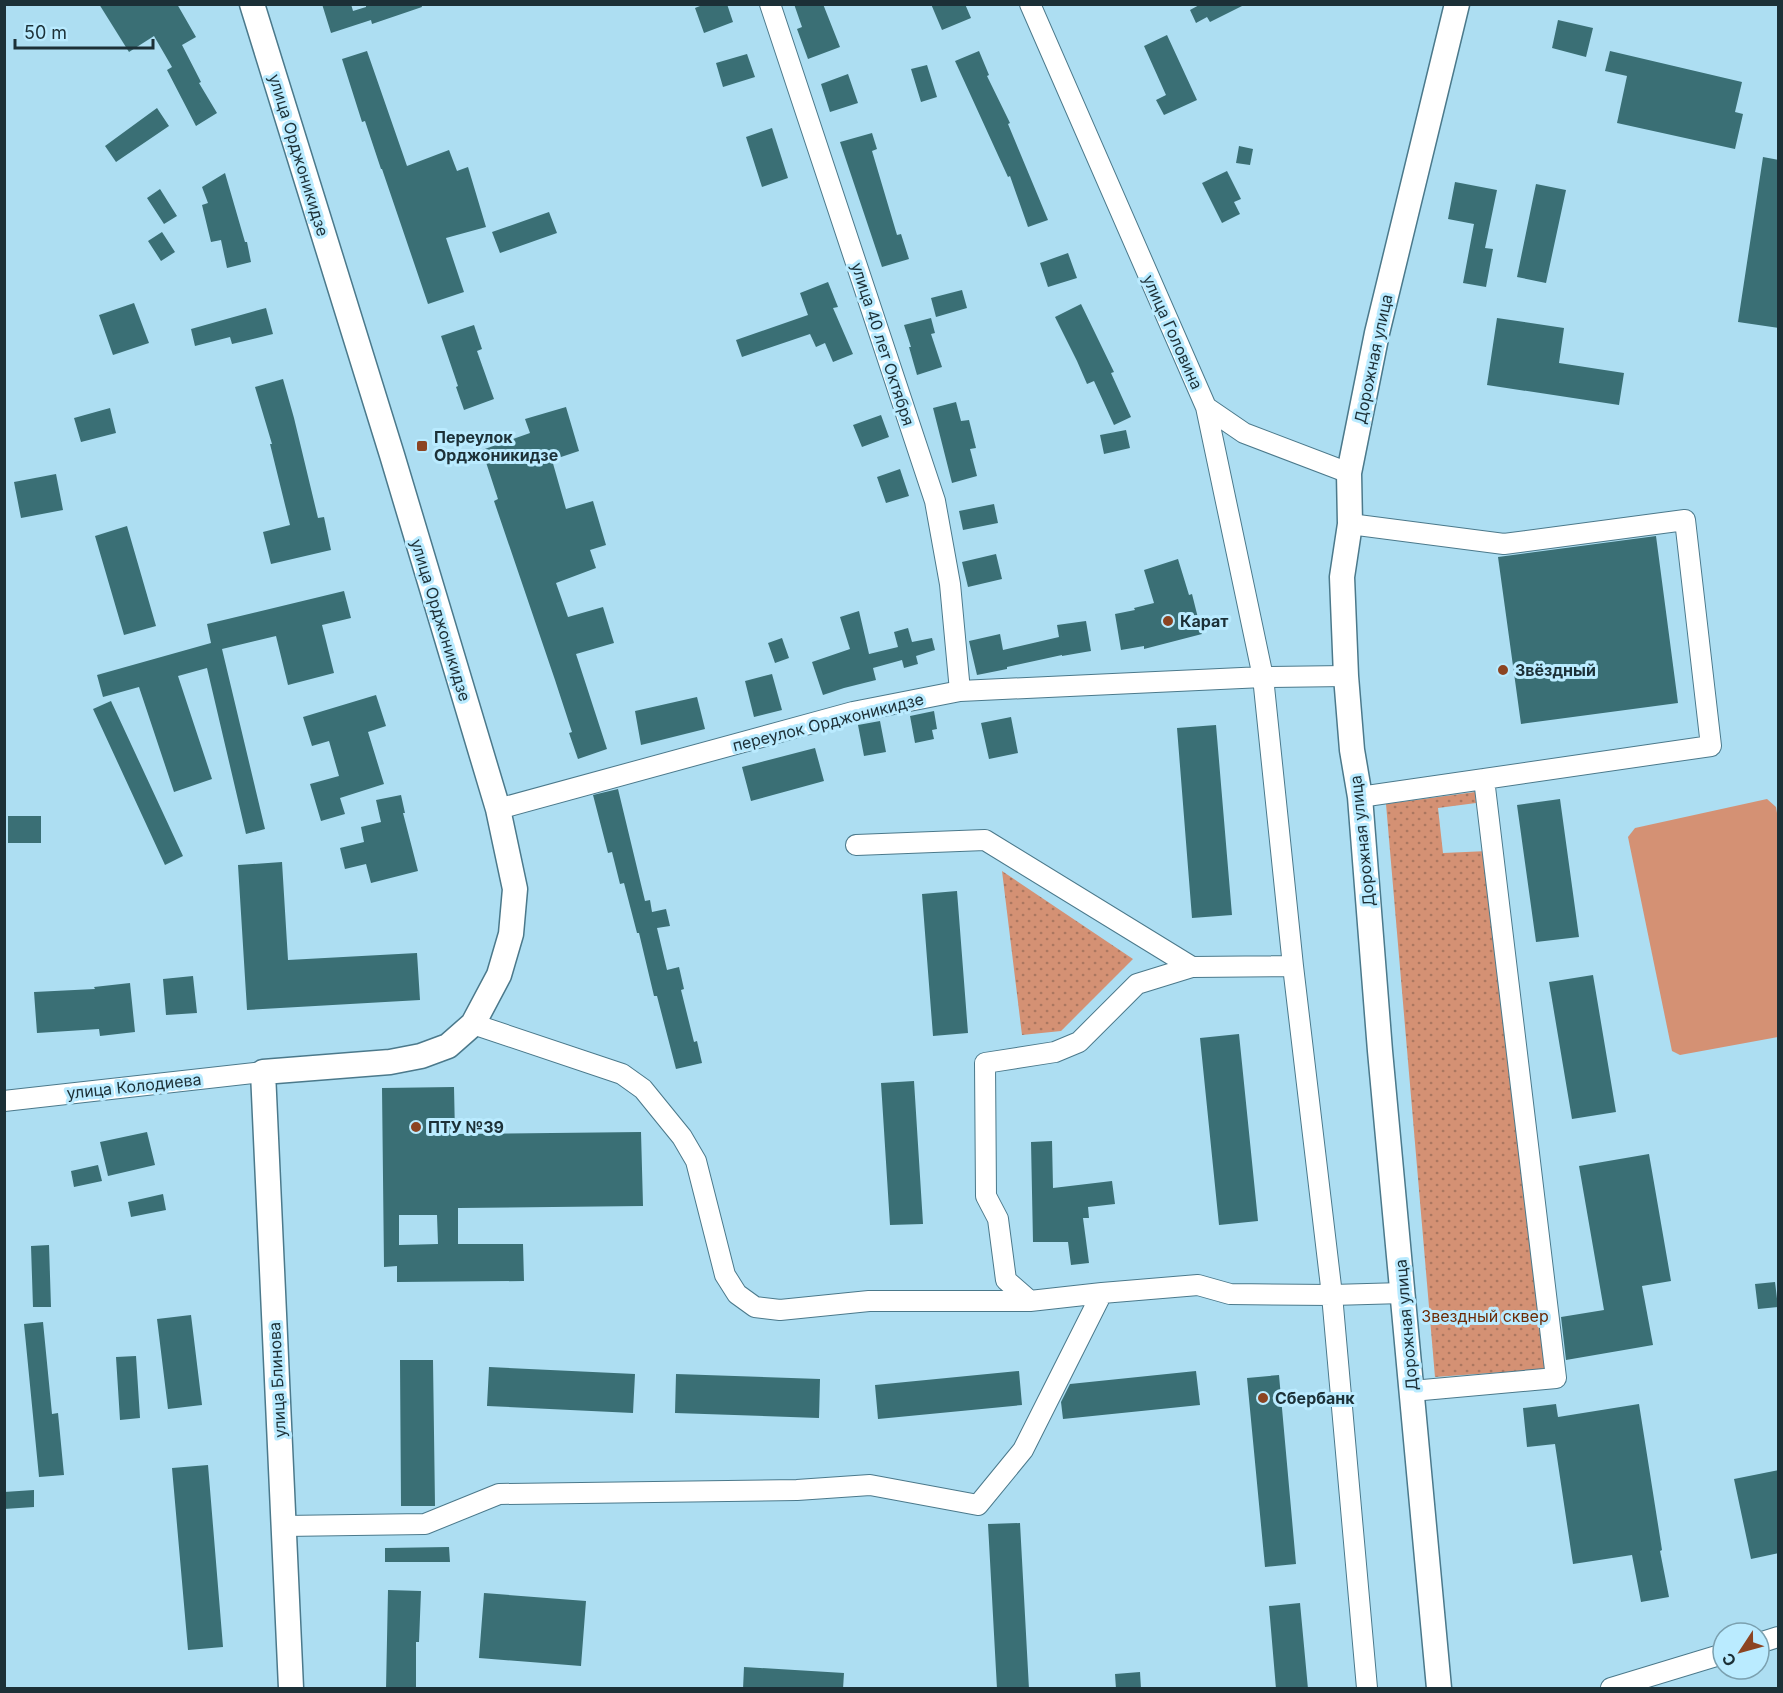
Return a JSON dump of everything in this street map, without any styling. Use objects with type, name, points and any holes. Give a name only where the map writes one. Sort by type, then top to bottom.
[{"type":"main road","name":"улица Орджоникидзе","points":[[252,4],[392,455],[498,809],[515,889],[511,934],[499,975],[473,1024],[448,1046],[421,1056],[390,1062],[263,1072]]},
{"type":"main road","name":"Дорожная улица","points":[[1439,1689],[1380,1051],[1360,797],[1352,750],[1342,577],[1350,524],[1349,473],[1377,333],[1457,4]]},
{"type":"main road","name":"улица Блинова","points":[[263,1072],[291,1689]]},
{"type":"street","name":"улица 40 лет Октября","points":[[770,4],[935,501],[950,584],[960,691]]},
{"type":"street","name":"улица Головина","points":[[1030,4],[1206,407],[1263,677],[1293,966],[1332,1295],[1367,1689]]},
{"type":"street","points":[[1206,407],[1244,433],[1349,473]]},
{"type":"street","points":[[1350,524],[1504,544],[1685,520],[1712,746],[1360,797]]},
{"type":"street","name":"переулок Орджоникидзе","points":[[498,809],[853,712],[960,691],[1263,677],[1346,676]]},
{"type":"street","points":[[1412,1391],[1556,1378],[1484,779]]},
{"type":"street","points":[[856,845],[985,840],[1192,967]]},
{"type":"street","points":[[1030,1301],[1006,1280],[998,1219],[986,1196],[985,1063],[1055,1052],[1079,1042],[1137,984],[1192,967],[1293,966]]},
{"type":"street","points":[[473,1024],[622,1074],[643,1089],[682,1137],[696,1161],[725,1275],[737,1294],[755,1307],[780,1310],[869,1301],[1030,1301],[1198,1285],[1230,1294],[1403,1293]]},
{"type":"street","name":"улица Колодиева","points":[[4,1101],[263,1072]]},
{"type":"street","points":[[284,1526],[425,1524],[499,1494],[797,1490],[870,1485],[978,1505],[1023,1450],[1102,1293]]},
{"type":"street","points":[[1611,1689],[1711,1658]]},
{"type":"green space","name":"Звездный сквер","points":[[1475,792],[1476,803],[1438,808],[1443,853],[1488,851],[1546,1369],[1435,1377],[1386,804]]},
{"type":"green space","points":[[1767,799],[1776,807],[1778,819],[1778,1037],[1680,1055],[1672,1051],[1628,837],[1635,828]]},
{"type":"green space","points":[[1002,871],[1133,959],[1061,1031],[1022,1035]]},
{"type":"building","points":[[99,4],[177,4],[196,37],[182,45],[201,82],[199,83],[217,113],[196,126],[167,70],[172,67],[154,36],[129,52]]},
{"type":"building","points":[[322,4],[351,4],[353,11],[366,7],[366,4],[421,4],[422,7],[372,24],[371,20],[331,33]]},
{"type":"building","points":[[705,4],[727,4],[733,22],[704,33],[695,8]]},
{"type":"building","points":[[794,4],[823,4],[840,47],[808,59],[797,29],[802,27]]},
{"type":"building","points":[[931,4],[965,4],[971,18],[942,30]]},
{"type":"building","points":[[1201,4],[1246,4],[1210,22],[1207,17],[1196,23],[1190,10]]},
{"type":"building","points":[[1558,20],[1593,28],[1586,57],[1552,48]]},
{"type":"building","points":[[1167,35],[1197,100],[1164,115],[1156,100],[1166,95],[1144,46]]},
{"type":"building","points":[[367,51],[407,166],[449,150],[457,171],[468,167],[486,227],[446,238],[464,292],[428,304],[365,121],[362,122],[342,59]]},
{"type":"building","points":[[979,51],[989,75],[987,76],[1010,123],[1008,124],[1048,220],[1028,227],[1010,176],[1008,177],[955,61]]},
{"type":"building","points":[[1610,51],[1742,82],[1735,112],[1743,114],[1735,149],[1617,123],[1627,76],[1605,71]]},
{"type":"building","points":[[747,54],[755,77],[723,87],[716,63]]},
{"type":"building","points":[[927,65],[937,97],[921,102],[911,69]]},
{"type":"building","points":[[848,74],[858,103],[830,112],[821,84]]},
{"type":"building","points":[[157,108],[169,126],[116,162],[105,146]]},
{"type":"building","points":[[772,128],[788,178],[762,187],[746,137]]},
{"type":"building","points":[[872,133],[877,149],[872,151],[897,235],[901,234],[909,259],[882,267],[840,142]]},
{"type":"building","points":[[1239,146],[1253,149],[1250,165],[1236,163]]},
{"type":"building","points":[[1763,157],[1779,160],[1779,328],[1738,322]]},
{"type":"building","points":[[1227,171],[1241,199],[1234,202],[1240,214],[1222,223],[1202,183]]},
{"type":"building","points":[[225,173],[251,262],[227,268],[221,240],[211,242],[202,205],[208,203],[202,187]]},
{"type":"building","points":[[1455,182],[1497,190],[1485,248],[1493,249],[1486,287],[1463,283],[1474,224],[1448,219]]},
{"type":"building","points":[[1536,184],[1566,190],[1546,283],[1517,277]]},
{"type":"building","points":[[160,189],[177,216],[164,224],[147,198]]},
{"type":"building","points":[[549,212],[557,233],[500,253],[492,232]]},
{"type":"building","points":[[162,232],[175,252],[161,261],[148,241]]},
{"type":"building","points":[[1068,253],[1077,278],[1048,287],[1040,263]]},
{"type":"building","points":[[828,282],[838,307],[833,308],[853,354],[833,362],[825,343],[816,347],[810,334],[742,357],[736,340],[808,315],[800,293]]},
{"type":"building","points":[[962,290],[967,308],[936,317],[931,298]]},
{"type":"building","points":[[134,303],[149,343],[113,355],[99,315]]},
{"type":"building","points":[[1081,304],[1114,372],[1111,373],[1131,417],[1114,425],[1094,381],[1087,384],[1055,317]]},
{"type":"building","points":[[266,308],[273,334],[232,344],[230,337],[195,346],[191,329]]},
{"type":"building","points":[[931,318],[935,333],[931,334],[942,367],[917,375],[904,325]]},
{"type":"building","points":[[1497,318],[1564,328],[1559,363],[1624,373],[1619,405],[1487,385]]},
{"type":"building","points":[[474,325],[482,349],[477,351],[494,399],[464,410],[441,336]]},
{"type":"building","points":[[283,379],[318,518],[324,517],[331,550],[271,564],[263,532],[290,525],[270,444],[272,444],[255,387]]},
{"type":"building","points":[[956,402],[961,421],[969,420],[976,448],[970,449],[977,476],[952,483],[933,408]]},
{"type":"building","points":[[566,407],[579,451],[552,460],[566,509],[593,501],[606,545],[590,550],[596,568],[556,583],[568,617],[603,607],[614,643],[576,654],[607,749],[578,759],[569,733],[572,732],[494,501],[498,499],[482,450],[530,433],[525,419]]},
{"type":"building","points":[[110,408],[116,433],[81,442],[74,418]]},
{"type":"building","points":[[881,415],[889,437],[862,447],[853,425]]},
{"type":"building","points":[[1126,430],[1130,448],[1104,454],[1100,435]]},
{"type":"building","points":[[900,469],[909,496],[886,503],[877,477]]},
{"type":"building","points":[[56,474],[63,510],[21,518],[14,482]]},
{"type":"building","points":[[994,504],[998,523],[963,530],[959,511]]},
{"type":"building","points":[[127,526],[156,626],[124,635],[95,536]]},
{"type":"building","points":[[1656,536],[1678,703],[1521,724],[1498,557]]},
{"type":"building","points":[[996,554],[1002,579],[968,587],[962,562]]},
{"type":"building","points":[[1178,559],[1189,595],[1192,594],[1202,634],[1144,649],[1144,646],[1121,650],[1115,614],[1154,603],[1144,570]]},
{"type":"building","points":[[344,591],[351,618],[322,625],[334,673],[288,685],[276,636],[222,649],[265,829],[246,834],[207,668],[178,676],[212,779],[174,792],[139,687],[103,697],[97,675],[211,643],[207,624]]},
{"type":"building","points":[[859,611],[869,654],[898,647],[894,632],[908,628],[912,642],[932,638],[935,650],[916,656],[918,664],[904,668],[902,660],[873,668],[876,680],[823,695],[812,662],[850,649],[840,617]]},
{"type":"building","points":[[1086,621],[1091,651],[1062,655],[977,675],[969,641],[1000,634],[1003,650],[1059,637],[1057,625]]},
{"type":"building","points":[[782,638],[789,658],[775,663],[768,643]]},
{"type":"building","points":[[772,674],[782,710],[754,717],[745,681]]},
{"type":"building","points":[[376,695],[386,726],[368,732],[384,784],[340,798],[345,814],[321,821],[310,784],[339,776],[329,741],[312,746],[303,717]]},
{"type":"building","points":[[697,697],[705,729],[641,745],[635,711]]},
{"type":"building","points":[[111,701],[183,856],[165,865],[93,709]]},
{"type":"building","points":[[934,711],[937,729],[932,730],[934,739],[915,743],[910,716]]},
{"type":"building","points":[[1011,717],[1018,753],[989,759],[981,723]]},
{"type":"building","points":[[880,721],[886,752],[864,756],[858,725]]},
{"type":"building","points":[[1216,725],[1232,915],[1192,918],[1177,728]]},
{"type":"building","points":[[815,748],[824,781],[751,801],[742,767]]},
{"type":"building","points":[[618,789],[645,901],[650,900],[652,912],[666,909],[670,926],[657,928],[667,970],[679,967],[684,989],[681,990],[694,1042],[697,1041],[702,1063],[676,1069],[624,883],[620,884],[612,852],[608,853],[593,795]]},
{"type":"building","points":[[401,795],[405,813],[403,813],[418,871],[371,883],[366,864],[345,869],[340,848],[364,842],[361,827],[381,822],[376,800]]},
{"type":"building","points":[[1560,799],[1579,937],[1536,942],[1517,805]]},
{"type":"building","points":[[8,816],[41,816],[41,843],[8,843]]},
{"type":"building","points":[[282,862],[288,960],[417,953],[420,1000],[247,1010],[238,865]]},
{"type":"building","points":[[957,891],[968,1033],[933,1036],[922,894]]},
{"type":"building","points":[[1593,975],[1616,1112],[1572,1119],[1549,982]]},
{"type":"building","points":[[193,976],[197,1013],[166,1015],[163,979]]},
{"type":"building","points":[[130,983],[135,1032],[100,1036],[99,1029],[37,1033],[34,992],[95,989],[94,987]]},
{"type":"building","points":[[1239,1034],[1258,1221],[1219,1225],[1200,1038]]},
{"type":"building","points":[[914,1081],[923,1224],[890,1225],[881,1083]]},
{"type":"building","points":[[454,1087],[455,1134],[641,1132],[643,1206],[458,1208],[458,1244],[523,1244],[524,1281],[397,1282],[397,1266],[384,1267],[382,1088]],"holes":[[[399,1215],[437,1215],[438,1244],[399,1245]]]},
{"type":"building","points":[[147,1132],[155,1165],[108,1176],[100,1142]]},
{"type":"building","points":[[1052,1141],[1053,1188],[1112,1181],[1115,1204],[1088,1207],[1089,1218],[1083,1218],[1089,1263],[1071,1265],[1068,1242],[1033,1242],[1031,1142]]},
{"type":"building","points":[[1649,1154],[1671,1281],[1642,1286],[1653,1345],[1566,1360],[1561,1317],[1604,1310],[1579,1166]]},
{"type":"building","points":[[98,1165],[102,1181],[74,1187],[71,1171]]},
{"type":"building","points":[[163,1194],[166,1210],[131,1217],[128,1202]]},
{"type":"building","points":[[49,1245],[51,1307],[33,1307],[31,1246]]},
{"type":"building","points":[[1775,1282],[1778,1307],[1758,1309],[1755,1284]]},
{"type":"building","points":[[191,1315],[202,1405],[168,1409],[157,1319]]},
{"type":"building","points":[[43,1322],[52,1414],[58,1413],[64,1475],[39,1477],[24,1324]]},
{"type":"building","points":[[136,1356],[140,1418],[120,1420],[116,1357]]},
{"type":"building","points":[[400,1360],[433,1360],[435,1506],[401,1506]]},
{"type":"building","points":[[489,1367],[635,1374],[633,1413],[487,1406]]},
{"type":"building","points":[[1019,1371],[1022,1405],[878,1419],[875,1385]]},
{"type":"building","points":[[1196,1371],[1200,1405],[1063,1419],[1061,1402],[1070,1384]]},
{"type":"building","points":[[676,1374],[820,1379],[819,1418],[675,1413]]},
{"type":"building","points":[[1279,1375],[1296,1564],[1265,1567],[1247,1378]]},
{"type":"building","points":[[1556,1404],[1558,1417],[1639,1404],[1662,1550],[1660,1551],[1669,1597],[1641,1602],[1632,1555],[1573,1564],[1555,1444],[1527,1447],[1523,1408]]},
{"type":"building","points":[[208,1465],[223,1647],[188,1650],[172,1468]]},
{"type":"building","points":[[1779,1470],[1779,1553],[1751,1559],[1734,1479]]},
{"type":"building","points":[[34,1490],[34,1507],[4,1509],[4,1492]]},
{"type":"building","points":[[1020,1523],[1029,1689],[997,1689],[988,1524]]},
{"type":"building","points":[[449,1547],[450,1562],[385,1562],[385,1548]]},
{"type":"building","points":[[388,1590],[421,1591],[419,1642],[416,1642],[416,1689],[386,1689]]},
{"type":"building","points":[[484,1593],[586,1601],[581,1666],[479,1658]]},
{"type":"building","points":[[1300,1603],[1308,1689],[1276,1689],[1269,1606]]},
{"type":"building","points":[[744,1667],[844,1673],[843,1689],[743,1689]]},
{"type":"building","points":[[1140,1672],[1141,1689],[1116,1689],[1115,1674]]},
{"type":"place","name":"Переулок Орджоникидзе","points":[[422,446]]},
{"type":"place","name":"Карат","points":[[1168,621]]},
{"type":"place","name":"Звёздный","points":[[1503,670]]},
{"type":"place","name":"ПТУ №39","points":[[416,1127]]},
{"type":"place","name":"Сбербанк","points":[[1263,1398]]}]
